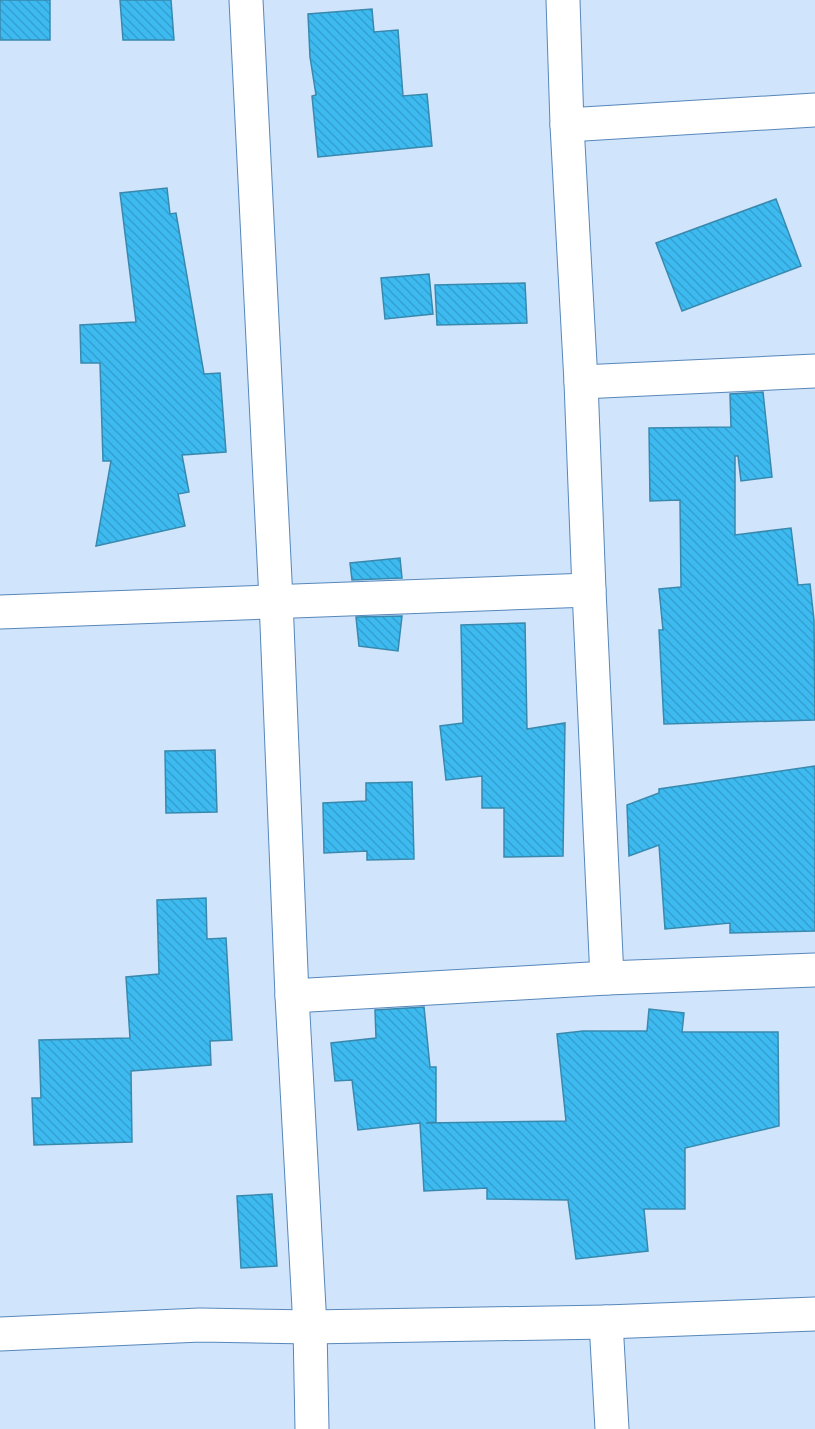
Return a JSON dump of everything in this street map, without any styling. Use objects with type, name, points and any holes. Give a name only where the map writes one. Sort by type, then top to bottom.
[{"type":"street","points":[[246,0],[276,600],[292,996],[310,1327],[312,1429]]},
{"type":"street","points":[[562,0],[582,382],[607,978]]},
{"type":"street","points":[[567,124],[815,110]]},
{"type":"street","points":[[582,382],[815,371]]},
{"type":"street","points":[[0,612],[589,590]]},
{"type":"street","points":[[292,996],[607,978],[815,970]]},
{"type":"street","points":[[0,1334],[200,1325],[310,1327],[606,1322],[815,1314]]},
{"type":"street","points":[[606,1322],[612,1429]]},
{"type":"building","points":[[0,0],[50,0],[50,40],[0,40]]},
{"type":"building","points":[[120,0],[171,0],[174,40],[123,40]]},
{"type":"building","points":[[372,9],[374,32],[398,30],[403,96],[427,94],[432,146],[318,157],[312,96],[316,95],[310,57],[308,14]]},
{"type":"building","points":[[167,188],[170,214],[176,213],[204,374],[220,373],[226,452],[182,455],[189,492],[178,494],[185,526],[96,546],[111,461],[103,461],[100,363],[81,363],[80,325],[136,322],[120,193]]},
{"type":"building","points":[[776,199],[801,266],[682,311],[656,243]]},
{"type":"building","points":[[429,274],[433,314],[385,319],[381,278]]},
{"type":"building","points":[[525,283],[527,323],[437,325],[435,285]]},
{"type":"building","points":[[763,392],[772,477],[741,481],[738,456],[735,456],[735,535],[791,528],[798,585],[810,584],[814,620],[815,720],[664,724],[659,630],[663,630],[659,589],[681,587],[680,500],[650,501],[649,428],[731,427],[730,394]]},
{"type":"building","points":[[400,558],[402,578],[352,580],[350,563]]},
{"type":"building","points":[[402,616],[398,651],[359,646],[356,617]]},
{"type":"building","points":[[525,623],[527,729],[565,723],[563,856],[504,857],[504,808],[482,808],[482,776],[446,780],[440,726],[463,723],[461,625]]},
{"type":"building","points":[[215,750],[217,812],[166,813],[165,751]]},
{"type":"building","points":[[815,766],[815,931],[730,933],[730,923],[665,929],[659,845],[629,856],[627,805],[659,793],[659,789]]},
{"type":"building","points":[[412,782],[414,859],[367,860],[367,851],[324,853],[323,803],[366,801],[366,783]]},
{"type":"building","points":[[206,898],[207,939],[226,938],[232,1040],[210,1041],[211,1065],[131,1071],[132,1142],[34,1145],[32,1098],[41,1098],[39,1040],[130,1038],[126,977],[159,974],[157,900]]},
{"type":"building","points":[[424,1007],[430,1067],[436,1067],[436,1122],[426,1123],[566,1121],[557,1034],[583,1031],[647,1031],[649,1009],[684,1013],[682,1032],[778,1032],[779,1126],[685,1148],[685,1209],[644,1209],[648,1251],[576,1259],[568,1200],[487,1199],[487,1188],[424,1191],[420,1123],[358,1130],[352,1080],[335,1081],[331,1043],[376,1038],[375,1010]]},
{"type":"building","points":[[272,1194],[277,1266],[241,1268],[237,1196]]}]
